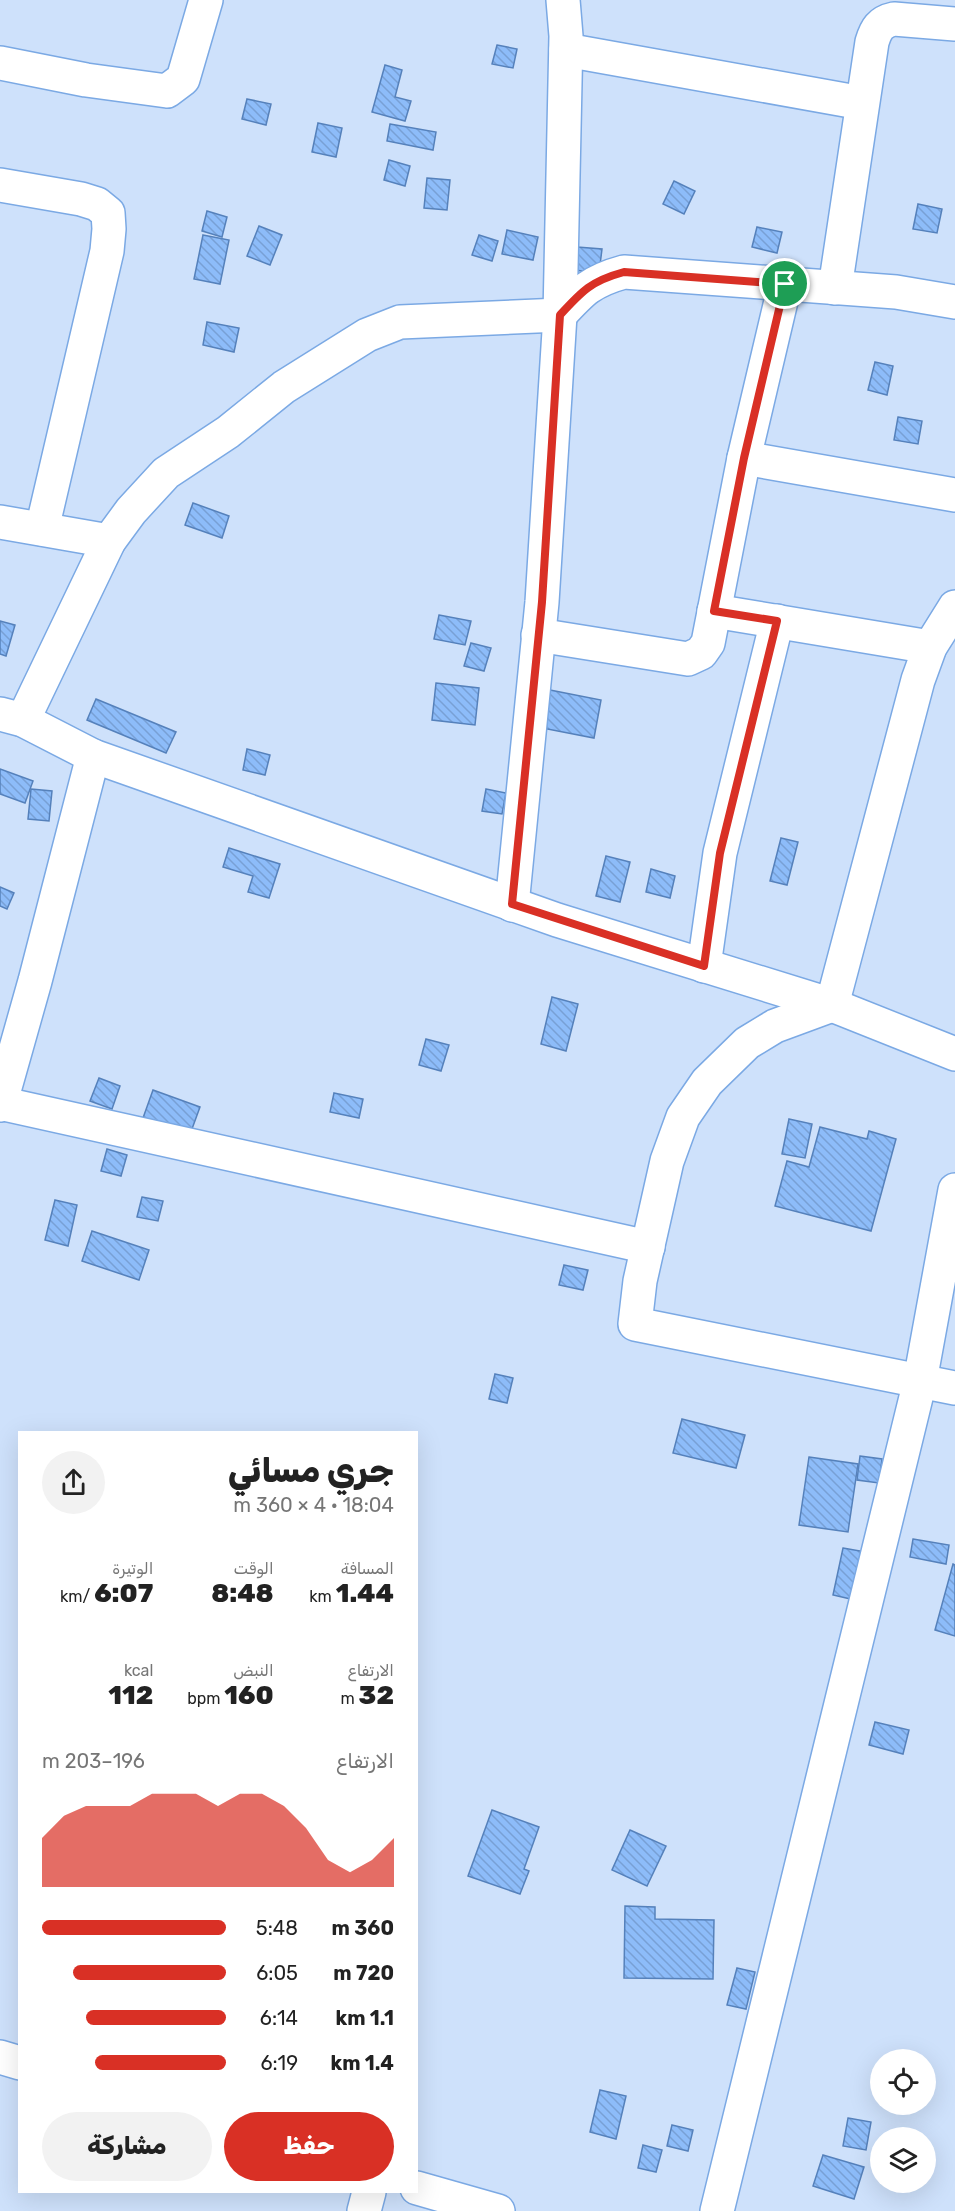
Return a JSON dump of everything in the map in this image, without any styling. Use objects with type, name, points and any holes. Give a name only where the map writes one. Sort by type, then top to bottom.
[{"type":"street","points":[[0,63],[86,80],[167,91],[183,79],[206,0]]},
{"type":"street","points":[[512,904],[538,635],[560,315],[566,50],[563,0]]},
{"type":"street","points":[[835,288],[862,103],[872,42],[876,31],[885,21],[894,19],[955,24]]},
{"type":"street","points":[[566,50],[862,103]]},
{"type":"street","points":[[0,185],[81,199],[97,204],[108,213],[107,250],[42,529]]},
{"type":"street","points":[[955,302],[896,292],[624,272],[602,278],[582,292],[560,315],[400,322],[367,335],[284,387],[228,432],[166,473],[131,511],[109,541],[11,717],[93,756],[512,904],[832,1005],[955,1054]]},
{"type":"street","points":[[538,635],[688,659],[701,653],[708,643],[744,458],[785,284]]},
{"type":"street","points":[[744,458],[955,495]]},
{"type":"street","points":[[0,522],[109,541]]},
{"type":"street","points":[[832,1005],[918,680],[930,647],[955,607]]},
{"type":"street","points":[[714,611],[930,647]]},
{"type":"street","points":[[704,966],[720,853],[777,621]]},
{"type":"street","points":[[93,756],[36,981],[0,1104],[648,1247]]},
{"type":"street","points":[[832,1005],[775,1026],[747,1043],[707,1082],[683,1117],[668,1161],[640,1281],[635,1324],[955,1388]]},
{"type":"street","points":[[717,2211],[920,1380],[955,1190]]},
{"type":"street","points":[[0,2057],[18,2062]]},
{"type":"street","points":[[418,2188],[498,2211]]},
{"type":"street","points":[[364,2211],[369,2193]]},
{"type":"building","points":[[497,45],[517,49],[513,68],[492,64]]},
{"type":"building","points":[[385,65],[402,70],[395,97],[411,101],[405,121],[372,112]]},
{"type":"building","points":[[247,99],[271,104],[266,125],[242,119]]},
{"type":"building","points":[[318,123],[342,128],[336,157],[312,152]]},
{"type":"building","points":[[390,124],[436,132],[433,150],[387,141]]},
{"type":"building","points":[[389,160],[410,166],[405,186],[384,180]]},
{"type":"building","points":[[427,178],[450,180],[447,210],[424,208]]},
{"type":"building","points":[[674,181],[695,191],[684,214],[663,204]]},
{"type":"building","points":[[918,204],[942,209],[937,233],[913,229]]},
{"type":"building","points":[[207,211],[227,217],[222,237],[202,231]]},
{"type":"building","points":[[259,226],[282,235],[270,265],[247,256]]},
{"type":"building","points":[[757,227],[782,232],[777,253],[752,247]]},
{"type":"building","points":[[507,230],[538,237],[533,260],[502,254]]},
{"type":"building","points":[[203,235],[229,240],[220,284],[194,279]]},
{"type":"building","points":[[479,235],[498,241],[492,261],[472,255]]},
{"type":"building","points":[[577,247],[602,249],[599,273],[574,270]]},
{"type":"building","points":[[207,322],[239,328],[234,352],[203,345]]},
{"type":"building","points":[[875,362],[893,366],[887,395],[868,390]]},
{"type":"building","points":[[898,417],[922,421],[918,444],[894,440]]},
{"type":"building","points":[[193,503],[229,516],[222,538],[185,525]]},
{"type":"building","points":[[439,615],[471,621],[465,645],[434,639]]},
{"type":"building","points":[[0,621],[15,625],[6,656],[0,654]]},
{"type":"building","points":[[471,643],[491,648],[484,671],[464,666]]},
{"type":"building","points":[[436,683],[479,688],[475,725],[432,720]]},
{"type":"building","points":[[550,690],[601,700],[594,738],[542,728]]},
{"type":"building","points":[[96,699],[176,732],[166,753],[87,720]]},
{"type":"building","points":[[247,749],[270,755],[265,775],[243,770]]},
{"type":"building","points":[[0,769],[33,781],[25,803],[0,794]]},
{"type":"building","points":[[31,789],[52,791],[49,821],[28,819]]},
{"type":"building","points":[[486,789],[506,793],[502,814],[482,811]]},
{"type":"building","points":[[781,838],[798,842],[787,885],[770,881]]},
{"type":"building","points":[[229,848],[280,864],[269,898],[248,892],[253,876],[223,867]]},
{"type":"building","points":[[606,856],[630,862],[620,902],[596,896]]},
{"type":"building","points":[[651,869],[675,876],[670,898],[646,892]]},
{"type":"building","points":[[0,887],[14,893],[7,909],[0,906]]},
{"type":"building","points":[[552,997],[578,1004],[566,1051],[541,1044]]},
{"type":"building","points":[[426,1039],[449,1045],[441,1071],[419,1065]]},
{"type":"building","points":[[99,1078],[120,1086],[112,1109],[90,1101]]},
{"type":"building","points":[[153,1090],[200,1107],[185,1148],[138,1132]]},
{"type":"building","points":[[334,1093],[363,1099],[359,1118],[330,1112]]},
{"type":"building","points":[[789,1119],[812,1124],[805,1158],[782,1154]]},
{"type":"building","points":[[820,1127],[867,1139],[869,1131],[896,1139],[871,1231],[775,1206],[787,1161],[809,1167]]},
{"type":"building","points":[[107,1149],[127,1155],[121,1176],[101,1171]]},
{"type":"building","points":[[142,1197],[163,1201],[158,1221],[137,1217]]},
{"type":"building","points":[[55,1200],[77,1205],[68,1246],[45,1240]]},
{"type":"building","points":[[92,1231],[149,1250],[139,1280],[82,1261]]},
{"type":"building","points":[[564,1265],[588,1270],[583,1290],[559,1285]]},
{"type":"building","points":[[495,1374],[513,1378],[507,1403],[489,1399]]},
{"type":"building","points":[[682,1419],[745,1435],[736,1468],[673,1453]]},
{"type":"building","points":[[860,1456],[882,1459],[879,1483],[857,1480]]},
{"type":"building","points":[[809,1457],[858,1464],[848,1532],[799,1525]]},
{"type":"building","points":[[913,1539],[949,1545],[946,1564],[910,1557]]},
{"type":"building","points":[[843,1548],[866,1552],[855,1600],[833,1595]]},
{"type":"building","points":[[953,1564],[955,1565],[955,1636],[935,1630]]},
{"type":"building","points":[[875,1722],[909,1730],[903,1754],[869,1745]]},
{"type":"building","points":[[492,1810],[539,1827],[524,1869],[529,1871],[520,1894],[468,1876]]},
{"type":"building","points":[[630,1830],[666,1846],[647,1886],[612,1870]]},
{"type":"building","points":[[625,1906],[655,1907],[655,1919],[714,1920],[713,1979],[624,1978]]},
{"type":"building","points":[[737,1968],[755,1972],[746,2009],[727,2005]]},
{"type":"building","points":[[600,2090],[626,2096],[616,2139],[590,2132]]},
{"type":"building","points":[[848,2118],[871,2122],[866,2150],[843,2146]]},
{"type":"building","points":[[672,2125],[693,2130],[688,2151],[667,2146]]},
{"type":"building","points":[[643,2145],[662,2150],[656,2172],[638,2168]]},
{"type":"building","points":[[823,2155],[864,2167],[854,2199],[813,2186]]},
{"type":"route","points":[[624,272],[785,284],[744,458],[714,611],[777,621],[720,853],[704,966],[512,904],[542,602],[560,315],[582,292],[602,278],[624,272]]}]
